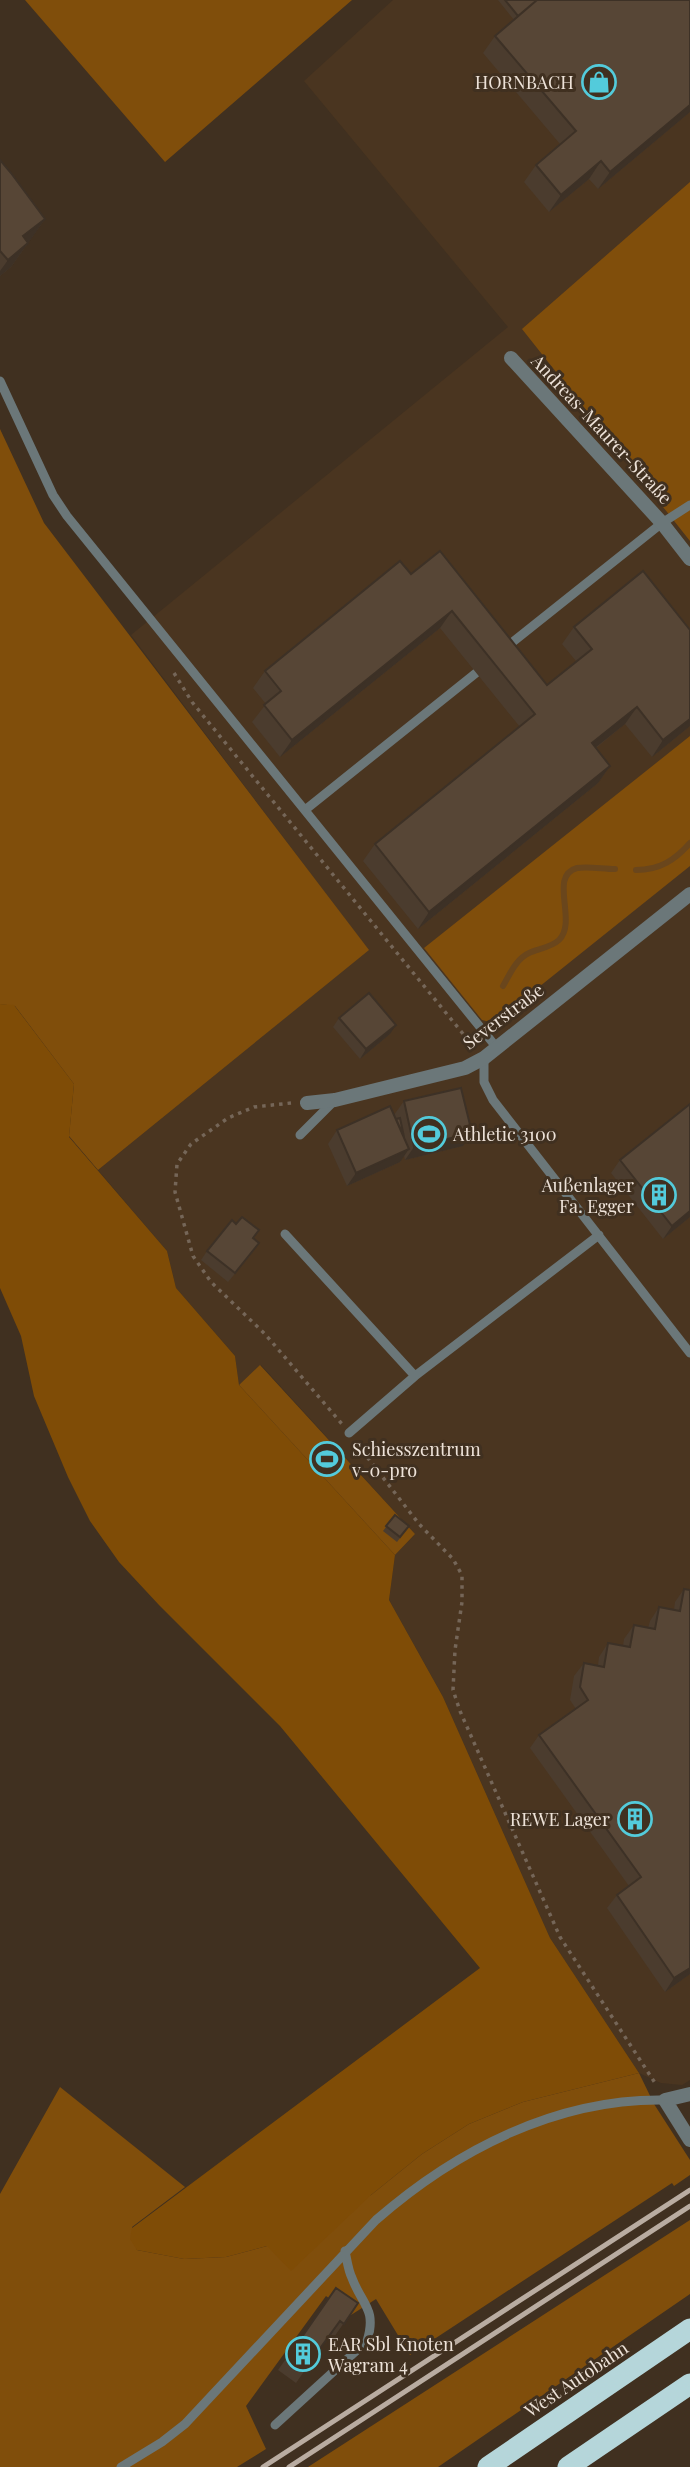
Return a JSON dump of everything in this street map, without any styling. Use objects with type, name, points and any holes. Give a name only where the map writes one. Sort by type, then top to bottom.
[{"type":"highway","name":"West Autobahn","points":[[488,2467],[690,2329]]},
{"type":"highway","points":[[568,2467],[690,2384]]},
{"type":"street","name":"Andreas-Maurer-Straße","points":[[511,358],[662,523],[690,559]]},
{"type":"street","name":"Severstraße","points":[[307,1103],[335,1100],[466,1068],[497,1048],[690,894]]},
{"type":"street","points":[[690,2094],[665,2100],[690,2140]]},
{"type":"lane","points":[[0,381],[54,495],[67,516],[497,1048]]},
{"type":"lane","points":[[498,655],[662,523],[690,505]]},
{"type":"lane","points":[[305,810],[476,673]]},
{"type":"lane","points":[[484,1058],[484,1082],[493,1100],[690,1353]]},
{"type":"lane","points":[[300,1135],[335,1100]]},
{"type":"lane","points":[[285,1234],[415,1376]]},
{"type":"lane","points":[[349,1433],[415,1376],[598,1235]]},
{"type":"lane","points":[[121,2467],[152,2449],[185,2424],[345,2251],[406,2193],[441,2169],[524,2127],[562,2114],[636,2099],[665,2100]]},
{"type":"lane","points":[[275,2424],[367,2340],[372,2325],[368,2308],[352,2278],[345,2251]]},
{"type":"path","points":[[307,1103],[254,1107],[219,1124],[191,1144],[177,1164],[175,1192],[193,1256],[211,1282],[265,1334],[349,1433],[419,1524],[453,1559],[461,1575],[462,1602],[454,1650],[453,1690],[460,1712],[560,1937],[665,2100]]},
{"type":"shaded area","points":[[25,0],[352,0],[165,162]]},
{"type":"shaded area","points":[[393,0],[690,0],[690,2080],[682,2085],[661,2083],[639,2073],[550,1938],[443,1697],[389,1600],[395,1555],[415,1534],[261,1365],[239,1385],[235,1356],[176,1288],[167,1251],[98,1170],[368,950],[131,635],[508,327],[304,81]]},
{"type":"shaded area","points":[[690,182],[690,541],[522,329]]},
{"type":"shaded area","points":[[0,429],[44,523],[369,950],[98,1170],[69,1136],[74,1084],[15,1006],[0,1004]]},
{"type":"shaded area","points":[[690,736],[690,866],[494,1023],[482,1020],[424,948]]},
{"type":"shaded area","points":[[0,1004],[14,1005],[74,1084],[69,1137],[167,1251],[176,1288],[235,1356],[239,1385],[395,1555],[389,1600],[443,1697],[550,1938],[639,2073],[523,2102],[469,2124],[422,2154],[371,2195],[291,2271],[267,2246],[226,2257],[184,2259],[137,2250],[130,2239],[132,2228],[480,1968],[280,1726],[119,1562],[90,1521],[68,1477],[34,1396],[21,1336],[0,1288]]},
{"type":"shaded area","name":"Schiesszentrum v-0-pro","points":[[260,1365],[415,1534],[395,1555],[239,1385]]},
{"type":"shaded area","points":[[639,2073],[654,2104],[690,2160],[690,2175],[674,2186],[672,2183],[410,2355],[376,2299],[351,2315],[326,2296],[246,2406],[266,2449],[237,2467],[0,2467],[0,2194],[60,2087],[185,2187],[132,2227],[137,2250],[184,2259],[226,2257],[267,2246],[371,2195],[422,2154],[469,2124],[523,2102]]},
{"type":"shaded area","points":[[690,2220],[690,2294],[438,2467],[308,2467]]},
{"type":"building","points":[[505,0],[537,0],[518,16]]},
{"type":"building","name":"HORNBACH","points":[[537,0],[690,0],[690,105],[610,172],[601,161],[561,195],[536,165],[576,131],[495,36]]},
{"type":"building","points":[[0,160],[45,219],[23,236],[28,243],[8,260],[0,251]]},
{"type":"building","points":[[440,551],[547,685],[592,649],[574,627],[643,571],[690,630],[690,719],[663,740],[637,707],[592,743],[610,766],[429,912],[375,844],[535,714],[452,611],[292,740],[264,705],[281,691],[265,671],[400,561],[411,574]]},
{"type":"building","points":[[369,993],[396,1025],[366,1049],[339,1018]]},
{"type":"building","name":"Athletic 3100","points":[[461,1088],[472,1133],[414,1147],[404,1101]]},
{"type":"building","name":"Außenlager Fa. Egger","points":[[690,1104],[690,1211],[672,1226],[620,1160]]},
{"type":"building","points":[[390,1106],[409,1149],[356,1173],[337,1130]]},
{"type":"building","points":[[400,1118],[404,1137],[396,1119]]},
{"type":"building","points":[[242,1217],[259,1230],[253,1238],[259,1243],[235,1273],[207,1251],[232,1220],[236,1224]]},
{"type":"building","points":[[395,1515],[409,1526],[400,1537],[386,1526]]},
{"type":"building","name":"REWE Lager","points":[[684,1589],[690,1590],[690,1968],[674,1978],[617,1895],[641,1877],[539,1735],[588,1700],[580,1687],[584,1663],[604,1667],[608,1643],[630,1647],[634,1625],[655,1629],[659,1607],[680,1611]]},
{"type":"building","name":"EAR Sbl Knoten Wagram 4","points":[[336,2288],[358,2303],[344,2324],[340,2321],[305,2369],[288,2357]]},
{"type":"waterway","points":[[636,870],[666,863],[690,843]]},
{"type":"waterway","points":[[503,986],[520,959],[556,942],[564,932],[564,889],[569,873],[581,867],[615,869]]},
{"type":"railway","points":[[263,2467],[690,2190]]},
{"type":"railway","points":[[289,2467],[690,2206]]},
{"type":"place","name":"HORNBACH","points":[[599,82]]},
{"type":"place","name":"Athletic 3100","points":[[429,1134]]},
{"type":"place","name":"Außenlager Fa. Egger","points":[[659,1195]]},
{"type":"place","name":"Schiesszentrum v-0-pro","points":[[327,1459]]},
{"type":"place","name":"REWE Lager","points":[[635,1819]]},
{"type":"place","name":"EAR Sbl Knoten Wagram 4","points":[[303,2354]]}]
